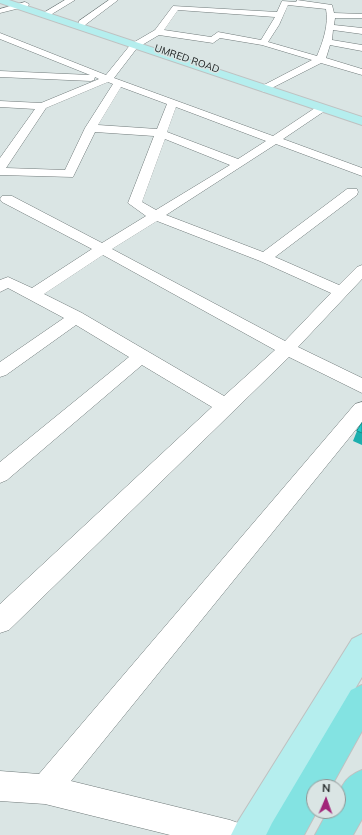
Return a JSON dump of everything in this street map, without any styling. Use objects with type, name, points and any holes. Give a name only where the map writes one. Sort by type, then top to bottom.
[{"type":"highway","points":[[284,835],[362,702]]},
{"type":"highway","points":[[333,835],[362,787]]},
{"type":"main road","points":[[0,0],[19,4],[362,121]]},
{"type":"main road","name":"UMRED ROAD","points":[[46,14],[82,23],[136,44]]},
{"type":"main road","points":[[266,88],[362,116]]},
{"type":"main road","points":[[249,835],[362,649]]},
{"type":"street","points":[[46,14],[71,0]]},
{"type":"street","points":[[82,23],[114,0]]},
{"type":"street","points":[[263,43],[275,25],[282,3],[300,2],[330,11],[362,16]]},
{"type":"street","points":[[0,11],[19,4]]},
{"type":"street","points":[[330,11],[343,7]]},
{"type":"street","points":[[0,171],[69,174],[114,81],[136,44],[158,32],[176,8],[279,15]]},
{"type":"street","points":[[266,88],[321,59],[330,27],[330,11]]},
{"type":"street","points":[[158,32],[214,40],[237,12]]},
{"type":"street","points":[[330,27],[362,31]]},
{"type":"street","points":[[218,35],[263,43],[362,72]]},
{"type":"street","points":[[0,36],[114,81],[362,172]]},
{"type":"street","points":[[326,42],[352,45],[362,48]]},
{"type":"street","points":[[0,74],[114,81]]},
{"type":"street","points":[[0,112],[40,110],[114,81]]},
{"type":"street","points":[[173,102],[160,133],[146,177],[135,203],[155,215],[265,258],[341,292]]},
{"type":"street","points":[[0,104],[40,110]]},
{"type":"street","points":[[33,295],[155,215],[239,164],[322,108]]},
{"type":"street","points":[[0,167],[40,110]]},
{"type":"street","points":[[91,128],[160,133],[239,164]]},
{"type":"street","points":[[6,139],[19,140]]},
{"type":"street","points":[[265,258],[352,192]]},
{"type":"street","points":[[7,199],[287,349],[362,386]]},
{"type":"street","points":[[0,621],[225,406],[287,349],[362,270]]},
{"type":"street","points":[[3,282],[33,295],[76,317],[225,406]]},
{"type":"street","points":[[0,371],[76,317]]},
{"type":"street","points":[[0,474],[141,356]]},
{"type":"street","points":[[45,789],[362,409]]},
{"type":"street","points":[[0,786],[45,789],[230,835]]},
{"type":"building","points":[[362,423],[362,433],[357,431]]}]
